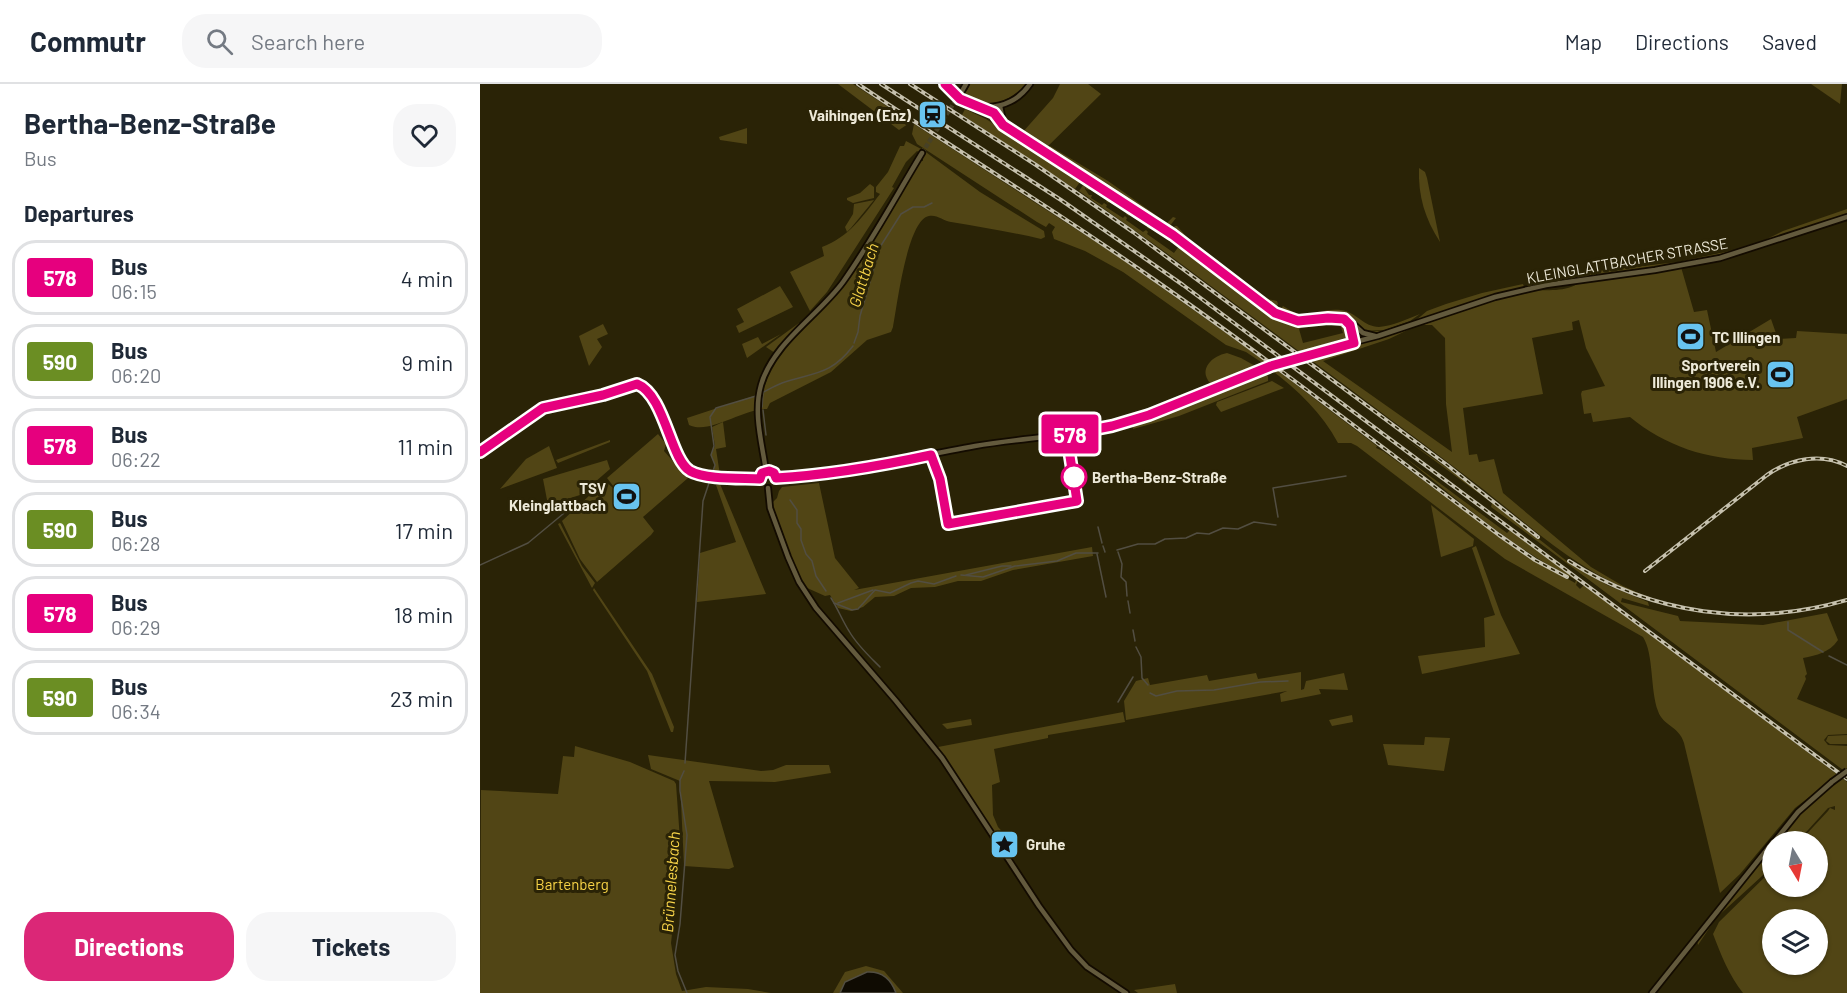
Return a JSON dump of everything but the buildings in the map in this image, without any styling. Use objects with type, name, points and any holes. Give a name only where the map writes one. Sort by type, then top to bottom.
[{"type":"street","points":[[945,84],[960,99],[996,116],[999,122],[1010,130],[1173,235],[1280,316],[1298,321],[1334,317],[1349,322],[1365,334],[1378,336]]},
{"type":"street","points":[[962,91],[966,84]]},
{"type":"street","points":[[981,107],[998,106],[1016,98],[1030,84]]},
{"type":"street","points":[[996,116],[998,106]]},
{"type":"street","points":[[998,106],[1003,121],[1010,130]]},
{"type":"street","points":[[766,471],[758,416],[759,394],[764,377],[773,360],[842,282],[922,153]]},
{"type":"street","name":"KLEINGLATTBACHER STRASSE","points":[[776,478],[849,472],[972,446],[1106,428],[1175,406],[1260,370],[1305,355],[1378,336],[1495,297],[1539,286],[1655,270],[1720,258],[1847,217]]},
{"type":"street","points":[[1349,322],[1356,342]]},
{"type":"street","points":[[1356,342],[1357,330]]},
{"type":"street","points":[[480,452],[543,408],[612,392],[632,384],[643,386],[664,421],[683,464],[693,472],[712,476],[760,479]]},
{"type":"street","points":[[766,471],[772,472],[776,478],[774,485],[768,488],[762,485],[760,479],[762,473],[766,471]]},
{"type":"street","points":[[768,488],[770,508],[779,535],[805,592],[832,628],[942,758],[1061,937],[1087,967],[1126,993]]},
{"type":"street","points":[[1782,831],[1798,812],[1847,771]]},
{"type":"street","points":[[1652,993],[1762,856]]},
{"type":"green space","points":[[838,84],[853,84],[911,122],[899,130]]},
{"type":"green space","points":[[970,84],[1028,84],[1021,91],[1004,100],[986,104],[968,100],[959,95],[967,90]]},
{"type":"green space","points":[[1060,84],[1088,84],[1101,94],[1044,150],[1022,133],[1053,98]]},
{"type":"green space","points":[[1811,84],[1842,84],[1840,104]]},
{"type":"green space","points":[[965,109],[986,119],[1077,177],[1080,182],[1075,189],[962,115]]},
{"type":"green space","points":[[914,124],[1116,255],[1268,363],[1264,364],[1246,352],[1226,345],[1123,272],[1085,251],[1054,239],[1052,232],[1055,227],[1049,223],[1046,227],[1037,222],[917,144],[912,134]]},
{"type":"green space","points":[[747,128],[747,144],[720,140],[719,137]]},
{"type":"green space","points":[[906,141],[923,150],[980,192],[1044,231],[1045,237],[1041,239],[929,216],[921,221],[909,248],[891,332],[867,340],[831,372],[770,403],[767,409],[747,413],[707,427],[689,425],[687,418],[757,395],[756,400],[761,400],[766,382],[783,352],[831,300],[852,272],[920,161],[923,161],[923,154],[917,151],[906,162],[892,187],[894,188],[827,292],[810,311],[790,272],[824,256],[822,247],[840,238],[861,218],[880,194],[876,192],[876,187],[888,172],[900,146],[904,146]]},
{"type":"green space","points":[[1050,146],[1108,181],[1167,223],[1173,217],[1176,218],[1169,227],[1163,226],[1048,152]]},
{"type":"green space","points":[[1419,168],[1425,172],[1427,178],[1440,242],[1430,225],[1424,207]]},
{"type":"green space","points":[[870,184],[874,187],[874,198],[853,203],[847,200],[860,193]]},
{"type":"green space","points":[[1083,185],[1089,195],[1092,195],[1091,198],[1102,205],[1104,203],[1106,207],[1123,218],[1125,216],[1126,220],[1143,232],[1146,230],[1147,234],[1174,253],[1179,246],[1173,242],[1170,243],[1174,239],[1268,311],[1280,318],[1299,323],[1303,343],[1343,333],[1337,324],[1305,327],[1307,324],[1326,319],[1345,322],[1351,336],[1300,352],[1079,191]]},
{"type":"green space","points":[[1089,185],[1170,237],[1166,240],[1167,238],[1151,227],[1147,228],[1148,225],[1131,213],[1129,216],[1126,214],[1127,211],[1111,200],[1108,203],[1107,199],[1091,188],[1086,189]]},
{"type":"green space","points":[[874,200],[847,232],[845,227],[853,214],[854,204]]},
{"type":"green space","points":[[1847,209],[1847,215],[1761,242],[1783,231]]},
{"type":"green space","points":[[1175,226],[1193,244],[1258,295],[1277,301],[1276,308],[1258,297],[1174,233],[1172,230]]},
{"type":"green space","points":[[1743,248],[1717,257],[1674,265],[1557,280],[1570,274],[1678,262]]},
{"type":"green space","points":[[1681,267],[1694,312],[1707,310],[1716,352],[1771,319],[1778,339],[1796,338],[1797,331],[1847,334],[1847,399],[1797,417],[1803,438],[1752,448],[1753,460],[1720,457],[1688,449],[1658,436],[1630,417],[1593,422],[1591,413],[1584,414],[1582,391],[1605,386],[1586,348],[1579,320],[1572,322],[1573,330],[1532,338],[1543,394],[1463,408],[1469,455],[1477,454],[1479,462],[1494,459],[1503,493],[1591,567],[1623,586],[1652,599],[1601,577],[1558,549],[1475,483],[1307,357],[1414,327],[1389,339],[1323,361],[1452,452],[1446,404],[1445,338],[1432,325],[1423,325],[1503,296],[1530,291],[1563,289],[1580,282]]},
{"type":"green space","points":[[1523,284],[1524,287],[1397,328],[1415,321],[1427,311],[1446,304]]},
{"type":"green space","points":[[780,286],[793,307],[739,333],[736,326],[744,322],[737,309]]},
{"type":"green space","points":[[1283,306],[1293,312],[1307,315],[1332,310],[1346,311],[1369,325],[1379,327],[1395,324],[1420,314],[1410,321],[1385,330],[1362,331],[1348,318],[1340,315],[1297,318],[1279,311]]},
{"type":"green space","points":[[799,323],[801,326],[775,353],[766,347]]},
{"type":"green space","points":[[603,324],[608,334],[597,339],[602,347],[589,366],[579,336]]},
{"type":"green space","points":[[781,334],[747,358],[742,344],[758,337],[762,344]]},
{"type":"green space","points":[[1227,353],[1257,367],[1210,383],[1205,373],[1208,364],[1216,357]]},
{"type":"green space","points":[[1274,368],[1377,446],[1376,448],[1524,554],[1575,583],[1576,580],[1552,567],[1486,523],[1403,456],[1507,533],[1510,530],[1578,580],[1576,585],[1580,589],[1584,585],[1838,775],[1795,808],[1776,831],[1762,831],[1762,848],[1720,893],[1684,743],[1679,733],[1663,720],[1658,711],[1649,653],[1643,637],[1505,559],[1357,446],[1351,443],[1338,443],[1325,422],[1308,403],[1270,369]]},
{"type":"green space","points":[[1264,373],[1268,376],[1268,381],[1179,416],[1133,429],[1132,424],[1165,414]]},
{"type":"green space","points":[[1272,381],[1284,388],[1221,412],[1216,405],[1217,402]]},
{"type":"green space","points":[[723,422],[726,447],[716,449],[720,475],[713,474],[715,465],[711,455],[715,446],[712,427]]},
{"type":"green space","name":"TSV Kleinglattbach","points":[[658,434],[666,444],[664,451],[688,478],[643,517],[654,531],[651,535],[597,582],[580,559],[562,521],[605,481],[613,488],[607,478]]},
{"type":"green space","points":[[1404,438],[1459,476],[1568,562],[1607,585],[1648,602],[1649,606],[1622,598],[1621,602],[1678,616],[1680,621],[1763,625],[1827,613],[1838,640],[1827,651],[1803,658],[1807,674],[1797,699],[1847,719],[1847,734],[1828,735],[1824,740],[1828,745],[1847,746],[1847,768],[1843,770],[1491,507],[1492,503]]},
{"type":"green space","points":[[610,440],[610,442],[558,463],[556,460]]},
{"type":"green space","points":[[549,446],[557,468],[500,489],[526,459]]},
{"type":"green space","name":"TSV Kleinglattbach","points":[[607,460],[610,469],[580,495],[548,505],[543,479]]},
{"type":"green space","points":[[819,483],[835,558],[859,588],[854,590],[1092,547],[1093,556],[1013,570],[981,581],[958,581],[935,587],[911,588],[894,596],[875,597],[863,607],[851,611],[838,608],[830,595],[825,596],[805,587],[794,569],[773,510],[773,502],[782,487]]},
{"type":"green space","points":[[720,484],[766,594],[697,602],[700,553],[736,542],[716,485]]},
{"type":"green space","points":[[1431,505],[1474,539],[1473,546],[1441,557]]},
{"type":"green space","points":[[560,523],[582,566],[595,583],[592,588],[558,524]]},
{"type":"green space","points":[[1476,546],[1501,615],[1520,654],[1422,674],[1418,656],[1485,647],[1484,618],[1495,615],[1472,548]]},
{"type":"green space","points":[[594,588],[652,674],[674,727],[673,732],[671,732],[647,671],[593,590]]},
{"type":"green space","points":[[1301,672],[1301,690],[1304,689],[1306,681],[1344,673],[1348,690],[1319,689],[1321,694],[1281,702],[1280,694],[1287,691],[1126,720],[1124,701],[1136,681],[1148,678],[1150,685],[1207,675],[1209,681],[1256,673],[1258,679]]},
{"type":"green space","points":[[1123,712],[1125,722],[1048,735],[1048,738],[994,749],[1000,782],[992,785],[993,815],[998,827],[1010,840],[1009,846],[1005,849],[938,747]]},
{"type":"green space","points":[[1352,715],[1353,722],[1332,726],[1329,720]]},
{"type":"green space","points":[[971,719],[972,725],[947,729],[942,724]]},
{"type":"green space","points":[[1847,735],[1847,744],[1830,744],[1826,741],[1828,736]]},
{"type":"green space","points":[[1425,737],[1450,738],[1444,771],[1388,765],[1383,744],[1424,745]]},
{"type":"green space","name":"Bartenberg","points":[[575,746],[630,762],[674,781],[676,784],[681,854],[671,943],[676,974],[682,991],[706,987],[748,989],[771,993],[480,993],[481,790],[558,794],[563,756],[574,757]]},
{"type":"green space","points":[[648,755],[761,771],[773,770],[786,765],[829,765],[831,773],[775,782],[709,781],[734,867],[729,869],[684,866],[680,781],[651,769]]},
{"type":"green space","points":[[1842,778],[1847,782],[1847,993],[1743,993],[1729,972],[1713,934],[1719,922],[1762,880],[1762,897],[1828,897],[1828,831],[1809,831],[1830,808],[1835,810],[1835,806],[1828,808],[1807,831],[1784,831],[1799,813]]},
{"type":"green space","points":[[1762,859],[1762,876],[1716,918],[1698,945],[1697,940]]},
{"type":"green space","points":[[866,966],[884,971],[903,993],[833,993],[845,972]]},
{"type":"green space","points":[[1175,984],[1177,993],[1138,993],[1134,990]]},
{"type":"shaded area","points":[[867,972],[885,977],[896,993],[840,993],[845,982]]},
{"type":"waterway","name":"Glattbach","points":[[854,343],[880,247],[901,214],[913,207],[924,207],[932,203]]},
{"type":"waterway","name":"Glattbach","points":[[760,394],[782,383],[829,368],[845,356],[853,346]]},
{"type":"waterway","points":[[762,407],[763,393]]},
{"type":"waterway","points":[[685,763],[703,501],[715,465],[711,455],[714,446],[710,417],[716,408],[756,396]]},
{"type":"waterway","points":[[763,410],[766,435]]},
{"type":"waterway","points":[[1278,517],[1273,488],[1346,476]]},
{"type":"waterway","points":[[790,500],[797,510],[797,523],[801,529],[801,540],[806,554],[812,561],[816,576],[826,591]]},
{"type":"waterway","points":[[480,565],[528,543],[569,509]]},
{"type":"waterway","points":[[1117,550],[1138,544],[1155,544],[1165,539],[1186,538],[1197,533],[1209,534],[1223,528],[1238,529],[1254,522],[1276,525]]},
{"type":"waterway","points":[[1098,527],[1102,543]]},
{"type":"waterway","points":[[1103,546],[1105,552]]},
{"type":"waterway","points":[[1118,552],[1122,564],[1121,577],[1126,582],[1127,596]]},
{"type":"waterway","points":[[961,575],[983,577],[1015,566],[1057,561],[1076,553],[1098,553]]},
{"type":"waterway","points":[[1097,554],[1106,597]]},
{"type":"waterway","points":[[966,575],[1011,566]]},
{"type":"waterway","points":[[834,603],[852,610],[858,609],[875,590],[890,593],[918,581],[934,584],[956,576]]},
{"type":"waterway","points":[[838,603],[873,590]]},
{"type":"waterway","points":[[831,598],[852,636],[880,667]]},
{"type":"waterway","points":[[1128,601],[1130,613]]},
{"type":"waterway","points":[[1788,622],[1788,630],[1823,652]]},
{"type":"waterway","points":[[1133,630],[1135,641]]},
{"type":"waterway","points":[[1136,647],[1141,657],[1142,678],[1148,685]]},
{"type":"waterway","points":[[1829,656],[1847,665]]},
{"type":"waterway","points":[[1118,702],[1133,677]]},
{"type":"waterway","points":[[1150,693],[1156,696],[1177,691],[1214,690],[1260,682],[1288,681]]},
{"type":"waterway","name":"Brünnelesbach","points":[[684,771],[680,780],[680,791],[687,835],[680,924],[675,955],[678,971],[687,993]]},
{"type":"tunnel","points":[[922,153],[959,95]]},
{"type":"railway","points":[[858,84],[1077,227],[1194,307],[1499,535],[1535,560],[1567,577]]},
{"type":"railway","points":[[881,84],[1061,200],[1183,285],[1847,779]]},
{"type":"railway","points":[[910,84],[1036,165],[1133,232],[1447,465],[1538,537]]},
{"type":"railway","points":[[1645,571],[1776,469],[1796,461],[1816,458],[1847,466]]},
{"type":"railway","points":[[1569,561],[1634,594],[1704,611],[1739,614],[1775,613],[1811,609],[1847,600]]},
{"type":"bus line","name":"578","points":[[480,452],[543,408],[603,395],[637,384],[644,388],[652,399],[668,428],[680,459],[693,472],[703,475],[760,479],[762,473],[769,471],[774,473],[776,478],[792,478],[864,469],[931,455],[940,479],[948,524],[1077,501],[1069,450],[1070,434],[1112,426],[1149,415],[1271,366],[1354,343],[1352,329],[1349,322],[1344,319],[1298,321],[1275,313],[1173,235],[1003,125],[994,113],[960,99],[945,84]]},
{"type":"place","name":"Vaihingen (Enz)","points":[[932,115]]},
{"type":"place","name":"TC Illingen","points":[[1691,337]]},
{"type":"place","name":"Sportverein Illingen 1906 e.V.","points":[[1781,374]]},
{"type":"place","name":"Bertha-Benz-Straße","points":[[1074,477]]},
{"type":"place","name":"TSV Kleinglattbach","points":[[627,497]]},
{"type":"place","name":"Gruhe","points":[[1005,844]]}]
